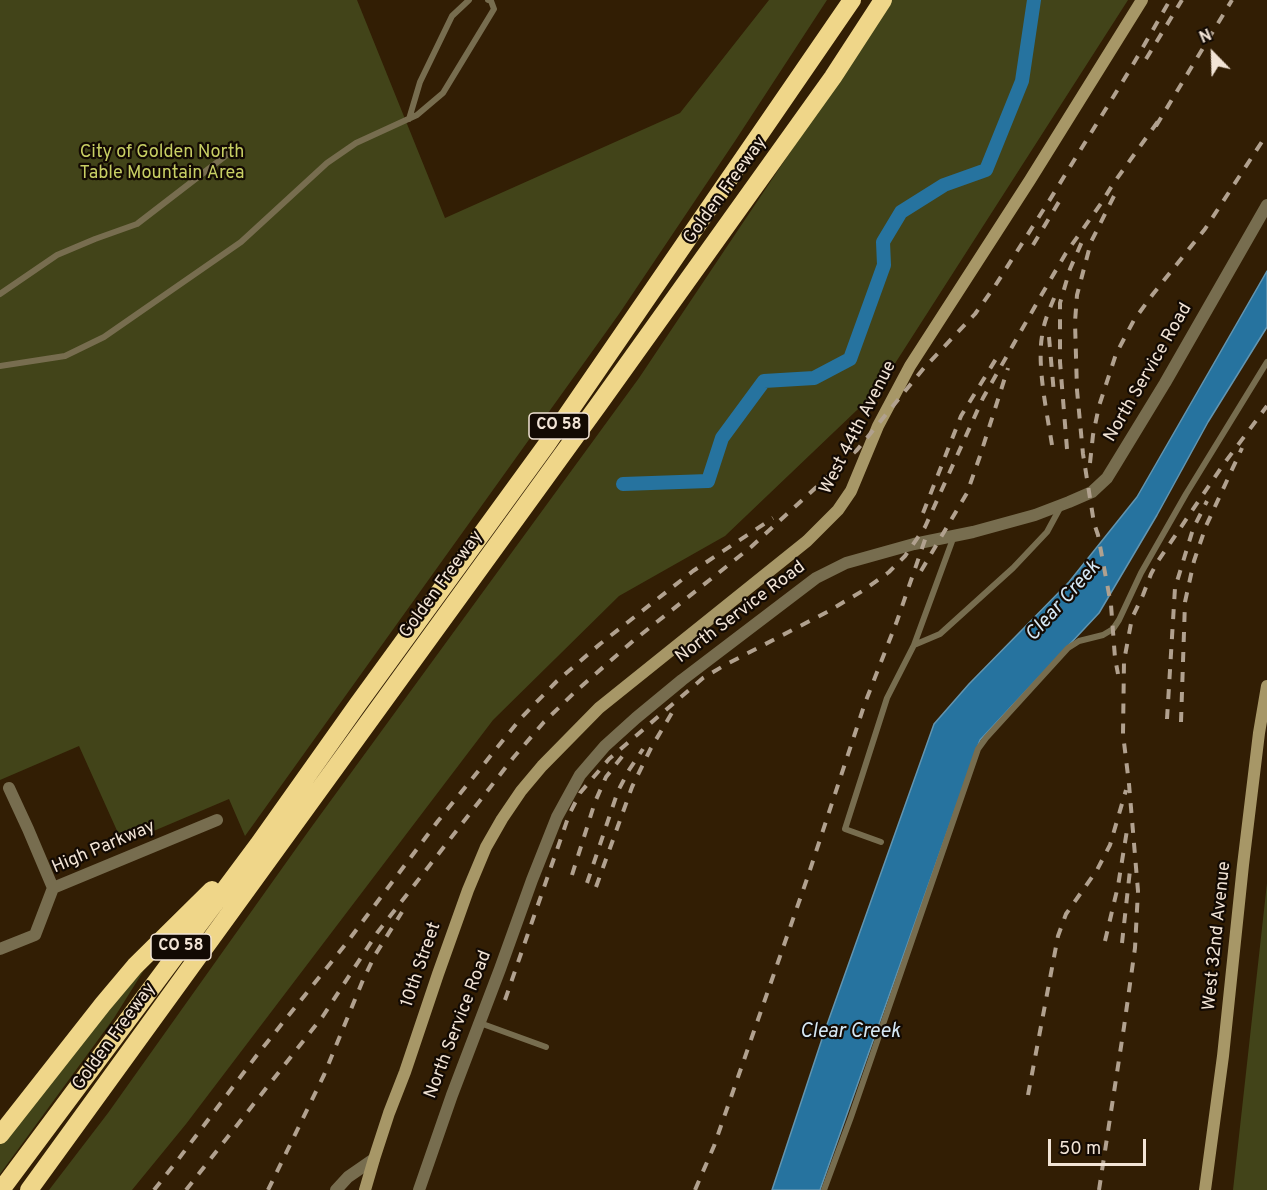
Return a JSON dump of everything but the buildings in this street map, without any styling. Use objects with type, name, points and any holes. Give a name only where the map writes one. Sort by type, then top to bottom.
[{"type":"highway","name":"Golden Freeway","points":[[1,1190],[258,845],[547,444],[852,0]]},
{"type":"highway","name":"Golden Freeway","points":[[29,1190],[606,394],[833,77],[883,0]]},
{"type":"highway","points":[[0,1135],[135,966],[258,845]]},
{"type":"street","name":"West 44th Avenue","points":[[542,766],[599,708],[807,541],[838,510],[851,491],[878,426],[910,366],[1142,0]]},
{"type":"street","name":"North Service Road","points":[[419,1190],[532,880],[557,817],[580,775],[605,746],[636,718],[816,578],[846,563],[1024,518],[1092,492],[1107,478],[1165,383],[1267,205]]},
{"type":"street","name":"West 32nd Avenue","points":[[1205,1190],[1258,744],[1267,686]]},
{"type":"street","name":"10th Street","points":[[365,1190],[389,1113],[472,879],[502,819],[542,766]]},
{"type":"street","points":[[9,788],[53,888]]},
{"type":"street","name":"High Parkway","points":[[0,949],[35,935],[53,888],[217,820]]},
{"type":"street","points":[[336,1190],[348,1177],[374,1159]]},
{"type":"lane","points":[[409,119],[420,82],[452,16],[469,0]]},
{"type":"lane","points":[[0,366],[65,356],[104,337],[241,242],[327,163],[356,143],[417,115],[443,93],[494,9],[488,0]]},
{"type":"lane","points":[[0,294],[57,255],[137,224],[237,147]]},
{"type":"lane","points":[[824,1190],[978,748],[1068,648],[1078,640],[1103,636],[1113,629],[1180,504],[1267,362]]},
{"type":"lane","points":[[914,645],[940,634],[1012,568],[1047,532],[1061,505]]},
{"type":"lane","points":[[881,842],[845,829],[887,698],[914,645],[955,536]]},
{"type":"lane","points":[[480,1023],[546,1047]]},
{"type":"green space","name":"City of Golden North Table Mountain Area","points":[[0,0],[357,0],[445,218],[680,113],[769,0],[827,0],[619,314],[245,836],[229,799],[123,844],[79,746],[0,780]]},
{"type":"green space","points":[[888,0],[1128,0],[878,390],[725,536],[619,596],[493,720],[186,1124],[132,1190],[49,1190],[108,1113],[310,829],[639,378],[817,112]]},
{"type":"green space","points":[[1267,883],[1267,1190],[1233,1190]]},
{"type":"green space","points":[[144,970],[114,1018],[0,1174],[0,1139],[121,993]]},
{"type":"water","name":"Clear Creek","points":[[1267,271],[1267,327],[1208,422],[1157,515],[1099,613],[980,740],[820,1190],[772,1190],[824,1033],[934,724],[969,684],[1069,582],[1137,497]]},
{"type":"waterway","points":[[623,484],[708,481],[722,438],[764,381],[814,378],[850,359],[884,265],[883,242],[901,212],[944,185],[986,170],[1022,81],[1034,0]]},
{"type":"railway","points":[[186,1190],[323,1016],[377,933],[513,758],[544,722],[633,641],[751,547],[857,450],[924,368],[975,314],[1049,201],[1170,0]]},
{"type":"railway","points":[[1146,59],[1182,0]]},
{"type":"railway","points":[[1156,126],[1232,0]]},
{"type":"railway","points":[[505,1000],[569,815],[580,793],[609,759],[703,678],[864,590],[889,572],[905,556],[925,527],[983,398],[1042,294],[1066,253],[1159,120]]},
{"type":"railway","points":[[1090,463],[1099,406],[1116,354],[1134,320],[1205,229],[1267,134]]},
{"type":"railway","points":[[1114,196],[1091,242],[1077,295],[1075,322],[1077,390],[1083,454],[1111,605],[1118,674]]},
{"type":"railway","points":[[1033,245],[1060,200]]},
{"type":"railway","points":[[1067,449],[1060,362],[1060,303],[1070,269],[1084,237]]},
{"type":"railway","points":[[1052,445],[1043,390],[1041,348],[1044,324],[1057,291]]},
{"type":"railway","points":[[1049,337],[1054,394]]},
{"type":"railway","points":[[923,513],[961,416],[999,354]]},
{"type":"railway","points":[[921,571],[967,493],[1008,368]]},
{"type":"railway","points":[[1099,1190],[1135,948],[1138,891],[1123,734],[1124,661],[1132,618],[1158,561],[1223,465],[1267,406]]},
{"type":"railway","points":[[1181,722],[1185,602],[1194,561],[1206,526],[1242,448]]},
{"type":"railway","points":[[1167,719],[1175,588],[1193,529],[1207,501]]},
{"type":"railway","points":[[154,1190],[345,945],[438,821],[521,718],[557,681],[600,644],[693,571],[773,518]]},
{"type":"railway","points":[[695,1190],[714,1146],[808,876],[865,703],[897,621],[928,531]]},
{"type":"railway","points":[[596,887],[632,787],[651,748],[676,706]]},
{"type":"railway","points":[[587,883],[618,791],[643,749]]},
{"type":"railway","points":[[572,875],[595,802],[606,777],[624,754]]},
{"type":"railway","points":[[1028,1095],[1058,936],[1066,914],[1097,870],[1110,845],[1126,790]]},
{"type":"railway","points":[[1105,941],[1118,886],[1127,830]]},
{"type":"railway","points":[[1122,943],[1130,870]]},
{"type":"railway","points":[[268,1190],[324,1075],[375,955],[402,912]]}]
